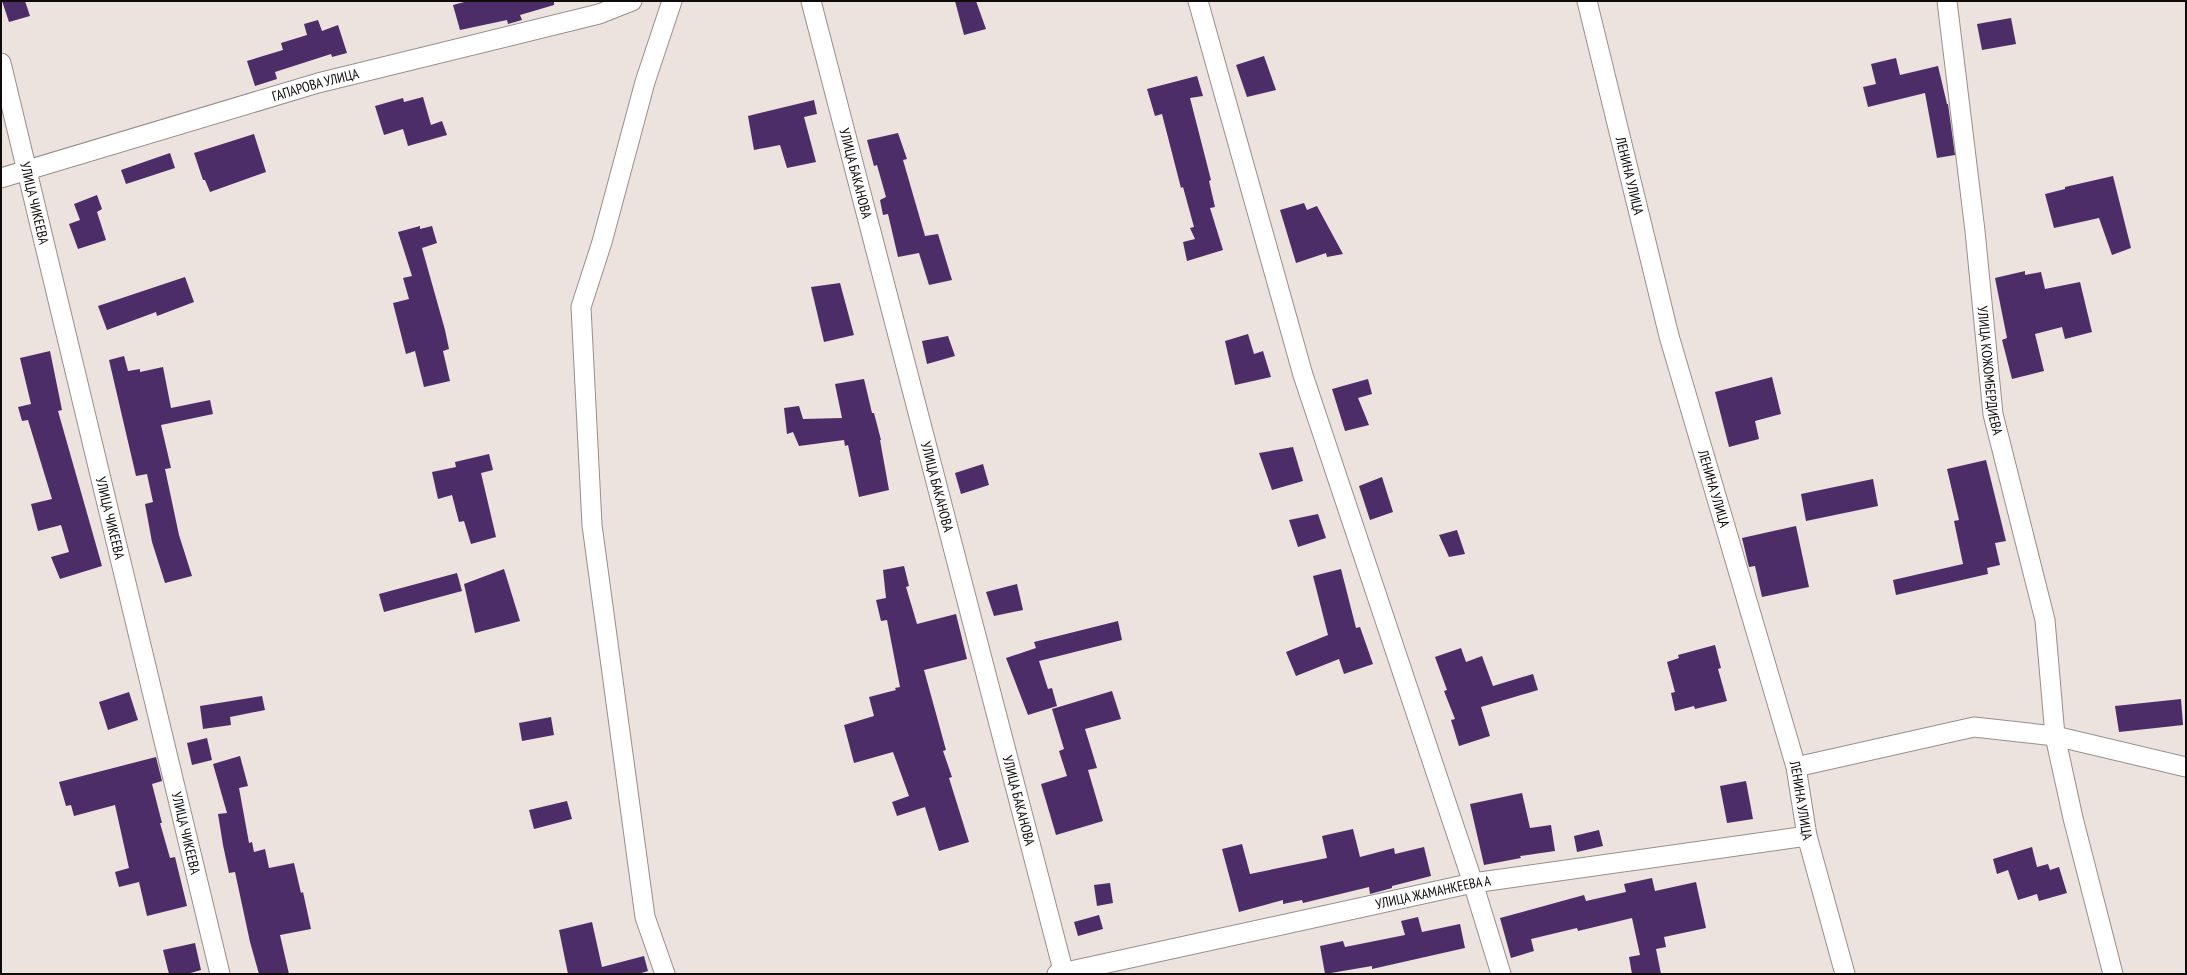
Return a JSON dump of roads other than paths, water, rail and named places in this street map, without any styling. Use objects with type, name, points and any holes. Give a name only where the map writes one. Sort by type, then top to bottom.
[{"type":"street","name":"ГАПАРОВА УЛИЦА","points":[[1,178],[318,83],[599,14],[632,1]]},
{"type":"street","points":[[665,974],[645,917],[592,525],[581,307],[602,242],[645,82],[672,1]]},
{"type":"street","name":"УЛИЦА БАКАНОВА","points":[[811,1],[1061,973]]},
{"type":"street","points":[[1198,1],[1303,375],[1473,883],[1501,974]]},
{"type":"street","name":"ЛЕНИНА УЛИЦА","points":[[1587,1],[1669,336],[1796,767],[1807,836],[1845,974]]},
{"type":"street","name":"УЛИЦА КОЖОМБЕРДИЕВА","points":[[1947,1],[1975,231],[1993,414],[2045,620],[2055,736],[2073,818],[2113,974]]},
{"type":"street","name":"УЛИЦА ЧИКЕЕВА","points":[[1,63],[220,974]]},
{"type":"street","points":[[1796,767],[1974,727],[2055,736],[2186,767]]},
{"type":"street","name":"УЛИЦА ЖАМАНКЕЕВА А","points":[[1061,973],[1473,883],[1807,836]]}]
